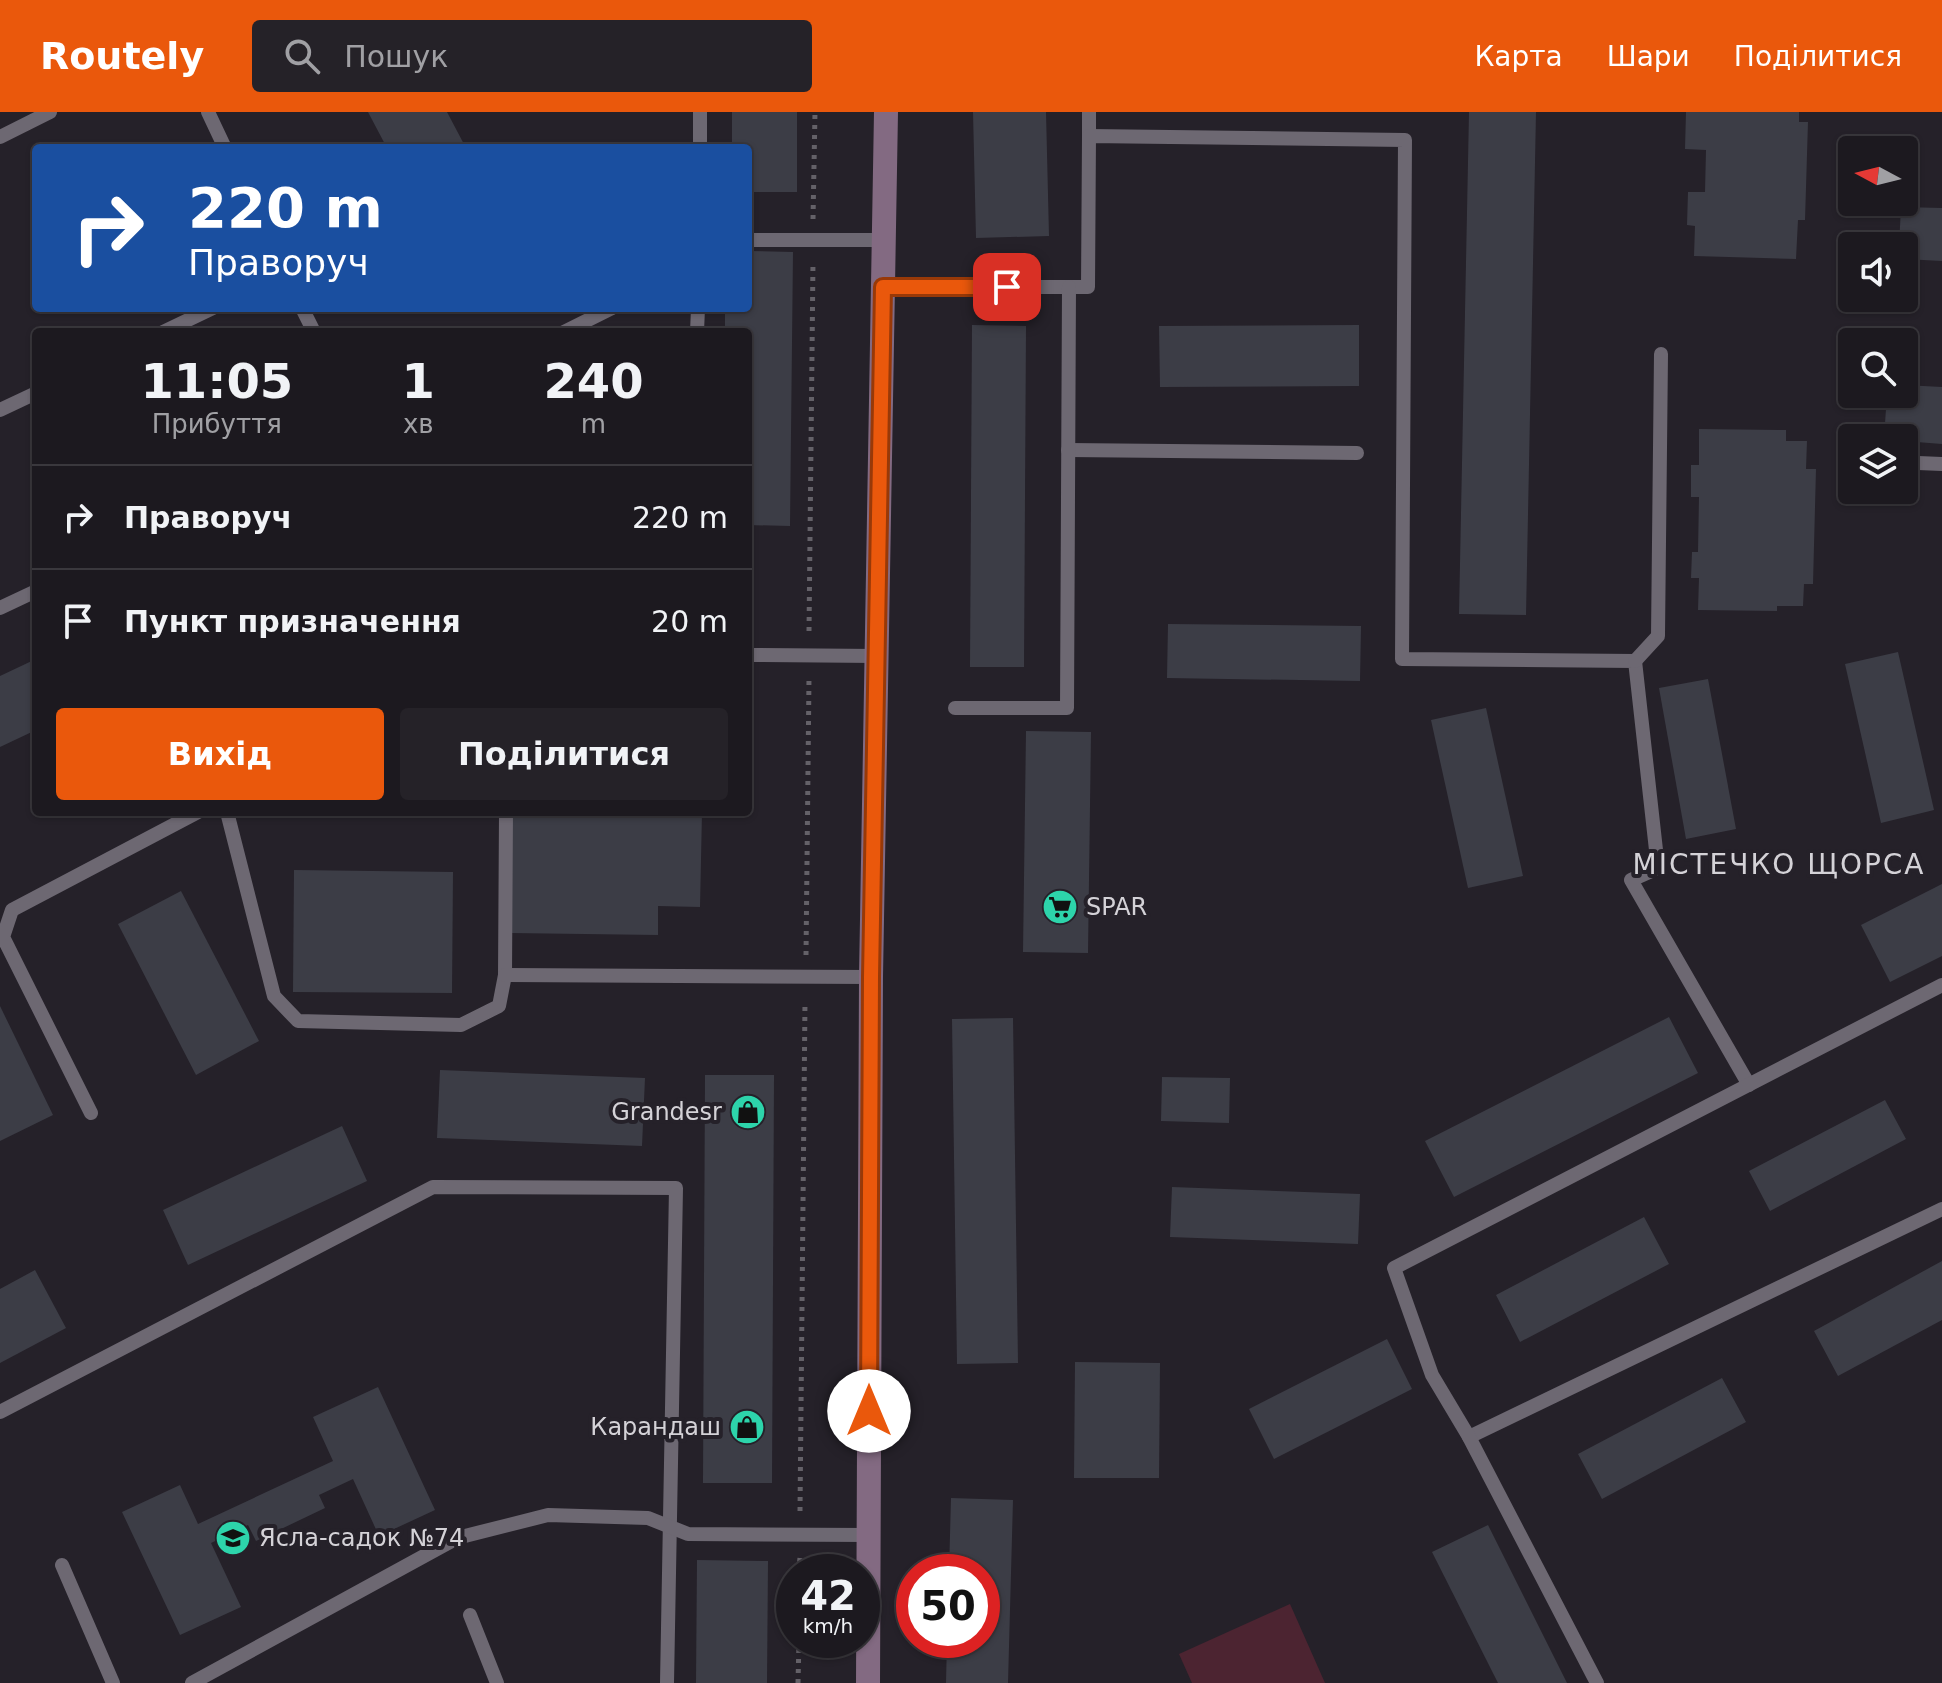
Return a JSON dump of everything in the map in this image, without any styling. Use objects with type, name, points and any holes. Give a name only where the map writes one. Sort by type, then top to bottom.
[{"type":"main road","points":[[868,1683],[871,977],[886,112]]},
{"type":"lane","points":[[0,137],[50,112]]},
{"type":"lane","points":[[208,112],[223,144]]},
{"type":"lane","points":[[700,112],[700,144]]},
{"type":"lane","points":[[883,287],[1088,287],[1089,112]]},
{"type":"lane","points":[[1089,136],[1405,140],[1402,659],[1635,661],[1658,636],[1661,354]]},
{"type":"lane","points":[[752,240],[884,240]]},
{"type":"lane","points":[[955,708],[1067,708],[1069,287]]},
{"type":"lane","points":[[171,328],[205,312]]},
{"type":"lane","points":[[572,328],[604,312]]},
{"type":"lane","points":[[0,410],[32,395]]},
{"type":"lane","points":[[1068,450],[1357,453]]},
{"type":"lane","points":[[1918,463],[1942,464]]},
{"type":"lane","points":[[0,608],[32,593]]},
{"type":"lane","points":[[752,655],[877,656]]},
{"type":"lane","points":[[1635,661],[1658,868],[1631,880],[1749,1085]]},
{"type":"lane","points":[[91,1113],[3,937],[12,910],[190,816]]},
{"type":"lane","points":[[228,816],[274,996],[298,1021],[461,1025],[499,1006],[505,975],[506,816]]},
{"type":"lane","points":[[505,975],[871,977]]},
{"type":"lane","points":[[1597,1683],[1469,1437],[1432,1375],[1394,1268],[1942,985]]},
{"type":"lane","points":[[0,1412],[433,1187],[676,1188],[667,1683]]},
{"type":"lane","points":[[1469,1437],[1942,1209]]},
{"type":"lane","points":[[192,1683],[457,1538],[548,1515],[648,1518],[688,1534],[869,1535]]},
{"type":"lane","points":[[62,1565],[113,1683]]},
{"type":"lane","points":[[470,1615],[497,1683]]},
{"type":"path","points":[[799,1554],[815,112]]},
{"type":"path","points":[[798,1683],[799,1658]]},
{"type":"shaded area","points":[[1290,1604],[1325,1683],[1192,1683],[1179,1654]]},
{"type":"building","points":[[368,112],[447,112],[464,144],[385,144]]},
{"type":"building","points":[[732,112],[797,112],[797,192],[752,192],[752,144],[732,144]]},
{"type":"building","points":[[973,112],[1046,112],[1049,236],[976,238]]},
{"type":"building","points":[[1469,112],[1536,112],[1526,615],[1459,614]]},
{"type":"building","points":[[1686,112],[1799,112],[1799,122],[1808,122],[1805,220],[1798,220],[1796,259],[1694,256],[1695,226],[1687,225],[1688,192],[1705,192],[1706,150],[1685,149]]},
{"type":"building","points":[[1918,207],[1942,208],[1942,261],[1918,260],[1918,232],[1900,232],[1901,216],[1918,216]]},
{"type":"building","points":[[752,251],[793,252],[790,526],[752,525],[752,328],[725,328],[725,312],[752,312]]},
{"type":"building","points":[[972,325],[1026,326],[1024,667],[970,667]]},
{"type":"building","points":[[1359,325],[1359,386],[1160,387],[1159,326]]},
{"type":"building","points":[[1918,386],[1942,387],[1942,444],[1918,442],[1918,424],[1885,424],[1886,408],[1918,408]]},
{"type":"building","points":[[1699,429],[1786,430],[1786,441],[1807,441],[1806,469],[1816,469],[1813,584],[1804,584],[1803,606],[1777,606],[1777,611],[1698,610],[1699,578],[1691,578],[1692,552],[1698,552],[1699,497],[1691,497],[1691,465],[1699,465]]},
{"type":"building","points":[[1168,624],[1361,626],[1360,681],[1167,678]]},
{"type":"building","points":[[1898,652],[1934,810],[1881,823],[1845,664]]},
{"type":"building","points":[[32,661],[32,732],[0,747],[0,676]]},
{"type":"building","points":[[1708,679],[1736,829],[1686,839],[1659,688]]},
{"type":"building","points":[[1486,708],[1523,876],[1468,888],[1431,720]]},
{"type":"building","points":[[1026,731],[1091,732],[1088,953],[1023,952]]},
{"type":"building","points":[[512,816],[702,816],[700,907],[658,906],[658,935],[510,933]]},
{"type":"building","points":[[294,870],[453,872],[452,993],[293,992]]},
{"type":"building","points":[[1942,884],[1942,956],[1890,982],[1861,925]]},
{"type":"building","points":[[181,891],[259,1041],[196,1075],[118,924]]},
{"type":"building","points":[[0,1006],[53,1115],[0,1141]]},
{"type":"building","points":[[1669,1017],[1698,1073],[1454,1197],[1425,1141]]},
{"type":"building","points":[[1013,1018],[1018,1363],[957,1364],[952,1019]]},
{"type":"building","points":[[440,1070],[645,1078],[642,1146],[437,1138]]},
{"type":"building","points":[[705,1075],[774,1075],[772,1483],[703,1483]]},
{"type":"building","points":[[1162,1077],[1230,1078],[1229,1123],[1161,1121]]},
{"type":"building","points":[[1885,1100],[1906,1139],[1770,1211],[1749,1171]]},
{"type":"building","points":[[342,1126],[367,1181],[188,1265],[163,1210]]},
{"type":"building","points":[[1172,1187],[1360,1194],[1358,1244],[1170,1237]]},
{"type":"building","points":[[1644,1217],[1669,1264],[1520,1342],[1496,1295]]},
{"type":"building","points":[[1942,1261],[1942,1320],[1838,1376],[1814,1331]]},
{"type":"building","points":[[35,1270],[66,1328],[0,1363],[0,1289]]},
{"type":"building","points":[[1387,1339],[1412,1389],[1274,1459],[1249,1409]]},
{"type":"building","points":[[1075,1362],[1160,1363],[1159,1478],[1074,1478]]},
{"type":"building","points":[[1722,1378],[1746,1422],[1602,1499],[1578,1454]]},
{"type":"building","points":[[378,1387],[435,1510],[379,1536],[353,1479],[319,1495],[325,1508],[256,1541],[248,1525],[211,1543],[241,1607],[180,1635],[122,1512],[180,1485],[198,1524],[333,1461],[313,1417]]},
{"type":"building","points":[[951,1498],[1013,1500],[1008,1683],[946,1683],[947,1658],[1000,1658],[1000,1554],[949,1554]]},
{"type":"building","points":[[1488,1525],[1567,1683],[1498,1683],[1432,1552]]},
{"type":"building","points":[[697,1560],[768,1561],[767,1683],[696,1683]]},
{"type":"place","name":"SPAR","points":[[1060,907]]},
{"type":"place","name":"Grandesr","points":[[748,1112]]},
{"type":"place","name":"Карандаш","points":[[747,1427]]},
{"type":"place","name":"Ясла-садок №74","points":[[233,1538]]},
{"type":"district","name":"МІСТЕЧКО ЩОРСА","points":[[1779,864]]},
{"type":"route","points":[[869,1411],[871,977],[883,287],[1007,287]]}]
